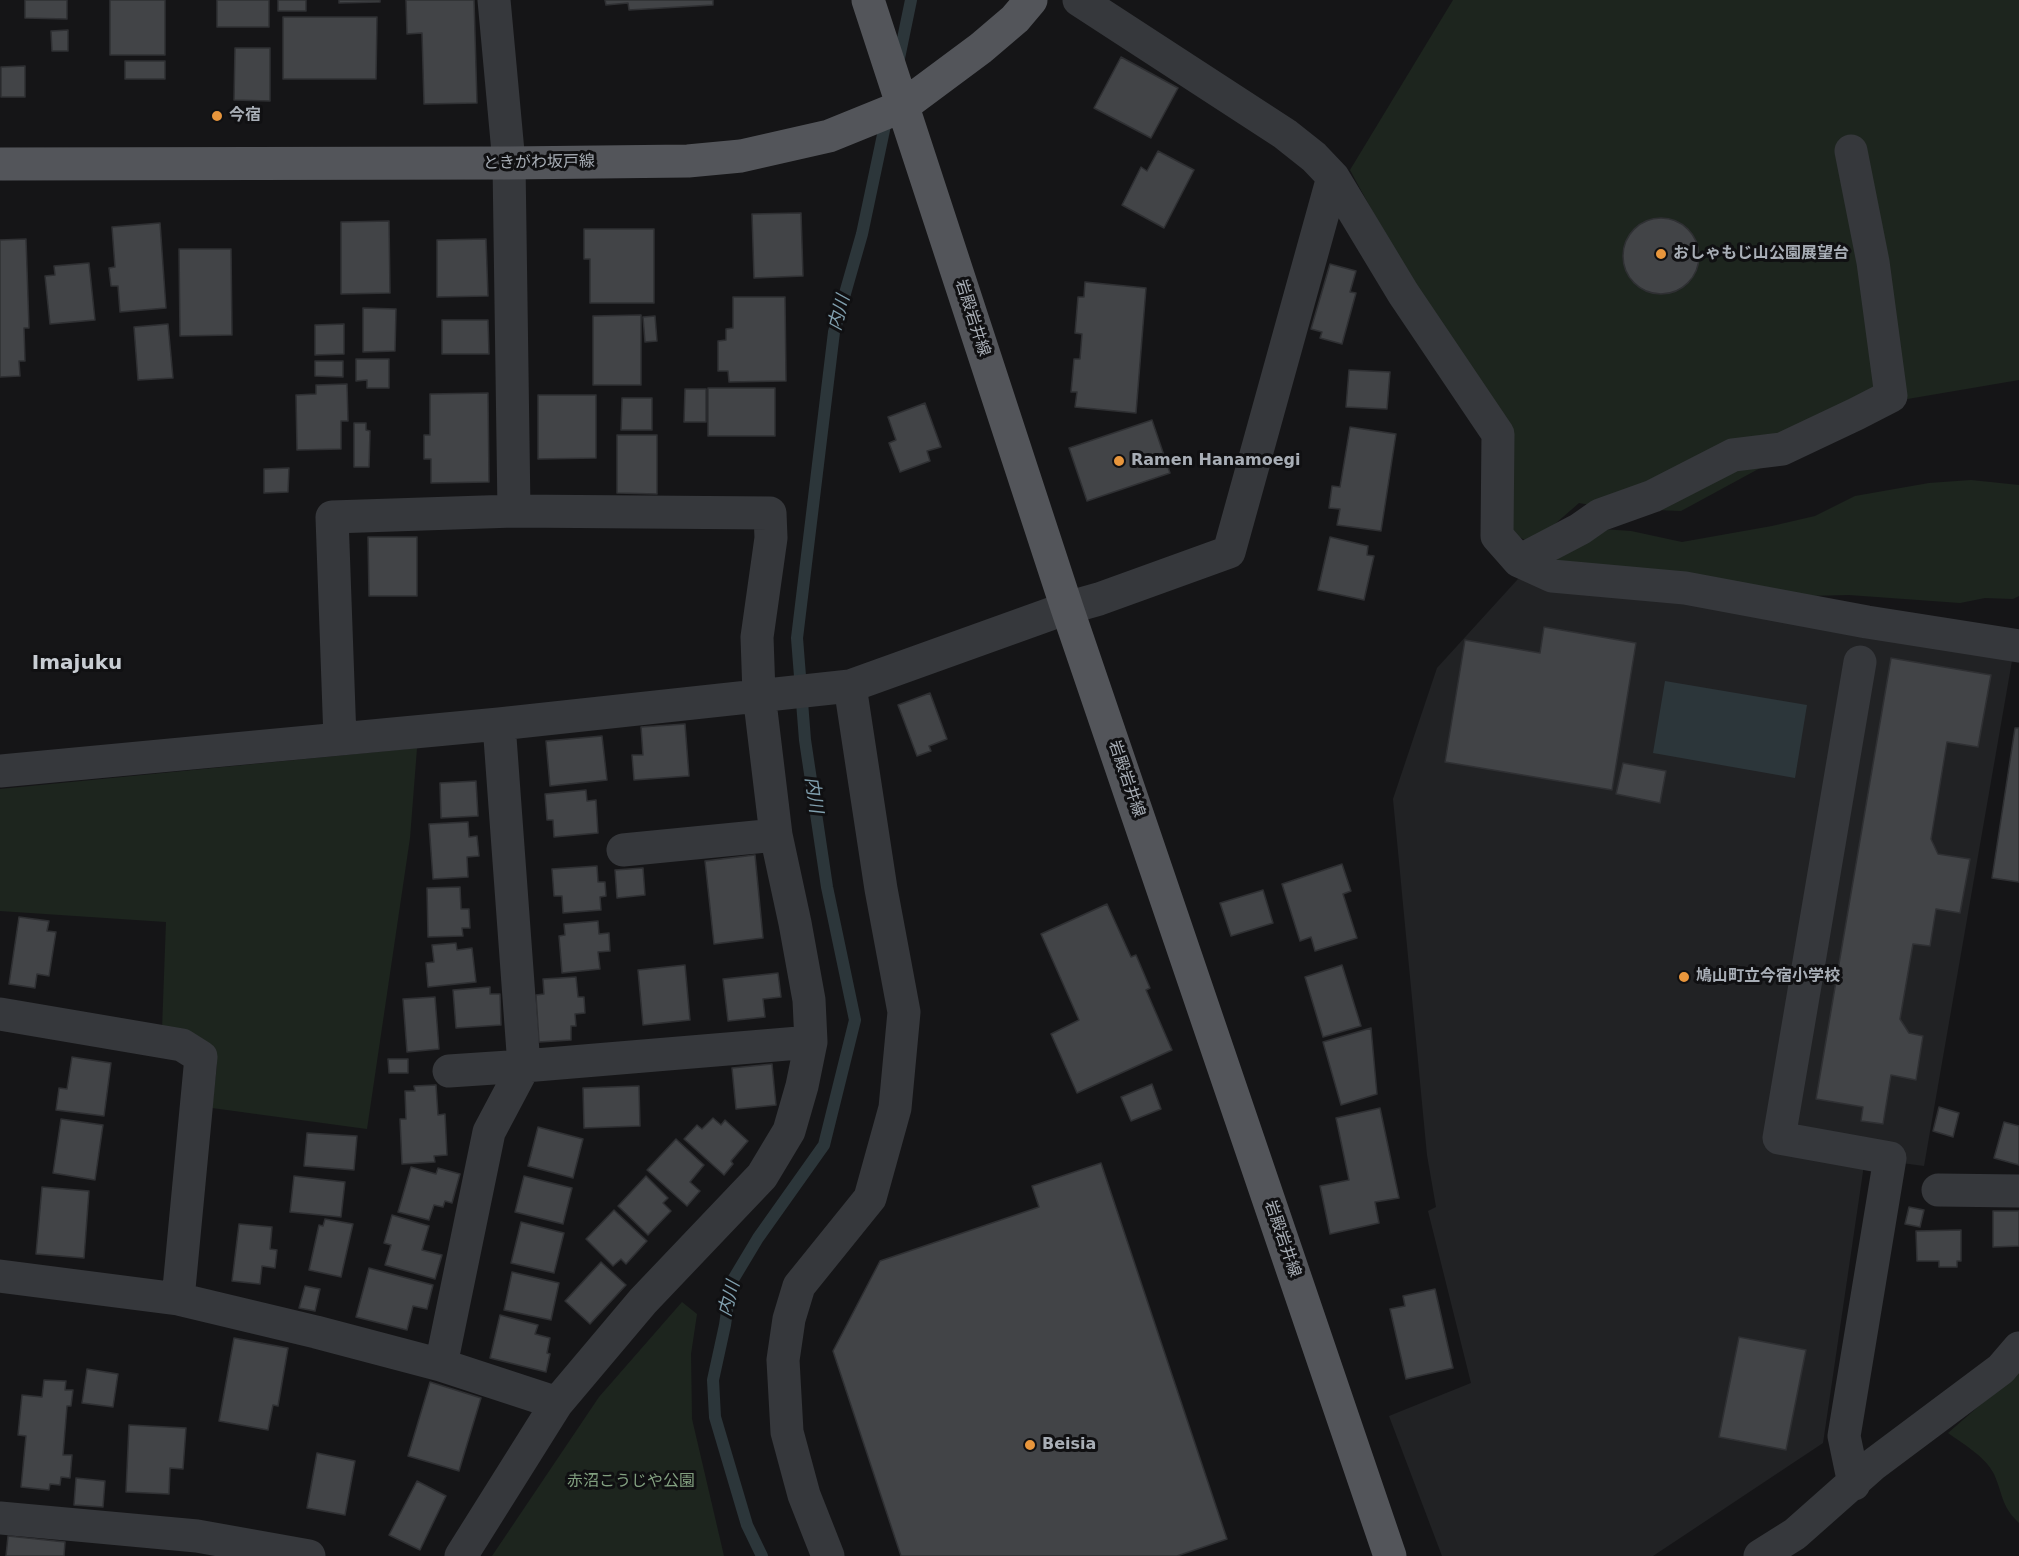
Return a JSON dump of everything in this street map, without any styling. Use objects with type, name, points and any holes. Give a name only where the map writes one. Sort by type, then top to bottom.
[{"type":"main road","name":"岩殿岩井線","points":[[868,0],[1068,608],[1390,1556]]},
{"type":"main road","name":"ときがわ坂戸線","points":[[0,164],[509,163],[688,161],[741,156],[829,136],[903,106],[981,48],[1015,19],[1031,0]]},
{"type":"street","points":[[494,0],[509,163],[514,511]]},
{"type":"street","points":[[1079,0],[1285,134],[1314,157],[1333,177],[1403,293],[1498,434],[1497,536],[1520,561],[1552,576],[1685,588],[1868,622],[2019,646]]},
{"type":"street","points":[[1520,561],[1580,529],[1600,515],[1653,496],[1733,456],[1782,449],[1891,396],[1874,262],[1851,151]]},
{"type":"street","points":[[0,771],[499,724],[759,694],[850,686],[1229,552],[1333,177]]},
{"type":"street","points":[[340,739],[332,517],[514,511],[770,513],[771,538],[757,637],[759,694],[776,835],[809,1000],[811,1042],[802,1086],[789,1131],[762,1176],[643,1301],[557,1403],[461,1556]]},
{"type":"street","points":[[1854,1484],[1844,1436],[1890,1158],[1779,1138],[1860,662]]},
{"type":"street","points":[[828,1556],[804,1495],[787,1432],[783,1360],[789,1319],[799,1286],[870,1198],[895,1108],[904,1012],[880,889],[850,686]]},
{"type":"street","points":[[441,1365],[489,1132],[524,1066],[499,724]]},
{"type":"street","points":[[623,850],[776,835]]},
{"type":"street","points":[[0,1014],[182,1045],[201,1057],[178,1299]]},
{"type":"street","points":[[449,1071],[811,1042]]},
{"type":"street","points":[[1938,1190],[2019,1191]]},
{"type":"street","points":[[0,1276],[178,1299],[441,1365],[557,1403]]},
{"type":"street","points":[[1760,1556],[1795,1534],[1874,1464],[2001,1369],[2019,1348]]},
{"type":"street","points":[[0,1518],[197,1536],[309,1556]]},
{"type":"shaded area","name":"鳩山町立今宿小学校","points":[[1518,579],[1680,598],[2013,655],[1924,1166],[1865,1158],[1823,1443],[1653,1556],[1442,1556],[1389,1416],[1471,1383],[1428,1211],[1436,1207],[1427,1155],[1393,799],[1437,668]]},
{"type":"shaded area","points":[[1665,681],[1807,705],[1795,778],[1653,753]]},
{"type":"green space","points":[[1453,0],[2019,0],[2019,380],[1878,404],[1681,511],[1608,508],[1579,503],[1532,544],[1514,534],[1507,512],[1511,425],[1413,286],[1350,170]]},
{"type":"green space","points":[[1971,480],[2019,485],[2019,596],[2013,599],[1985,598],[1960,603],[1849,595],[1803,596],[1567,565],[1552,557],[1602,529],[1631,531],[1682,542],[1815,516],[1855,496],[1929,483]]},
{"type":"green space","points":[[417,748],[410,838],[367,1129],[212,1108],[217,1065],[213,1048],[162,1030],[166,922],[0,911],[0,789]]},
{"type":"green space","name":"赤沼こうじや公園","points":[[682,1302],[697,1314],[691,1354],[692,1419],[724,1556],[492,1556],[599,1397]]},
{"type":"green space","points":[[2019,1371],[2019,1523],[2006,1505],[1990,1468],[1973,1451],[1948,1433]]},
{"type":"building","points":[[25,0],[67,0],[67,19],[25,18]]},
{"type":"building","points":[[110,0],[165,0],[165,55],[110,55]]},
{"type":"building","points":[[217,0],[269,0],[269,27],[217,27]]},
{"type":"building","points":[[278,0],[306,0],[306,11],[278,11]]},
{"type":"building","points":[[339,0],[380,0],[380,2],[339,3]]},
{"type":"building","points":[[406,0],[474,0],[477,103],[424,104],[422,33],[407,34]]},
{"type":"building","points":[[605,0],[713,0],[713,5],[629,10],[628,3],[606,5]]},
{"type":"building","points":[[283,17],[377,17],[376,79],[283,79]]},
{"type":"building","points":[[68,30],[68,51],[52,51],[51,31]]},
{"type":"building","points":[[235,48],[270,48],[270,101],[234,100]]},
{"type":"building","points":[[1121,57],[1178,88],[1151,138],[1094,108]]},
{"type":"building","points":[[125,61],[165,61],[165,79],[125,79]]},
{"type":"building","points":[[25,66],[25,97],[1,97],[1,67]]},
{"type":"building","points":[[1158,151],[1194,170],[1164,228],[1122,205],[1141,167],[1147,171]]},
{"type":"building","points":[[801,213],[803,276],[754,278],[752,214]]},
{"type":"building","name":"おしゃもじ山公園展望台","points":[[1661,218],[1675,221],[1688,229],[1696,242],[1699,256],[1696,270],[1688,283],[1675,291],[1661,294],[1647,291],[1634,283],[1626,270],[1623,256],[1626,242],[1634,229],[1647,221]]},
{"type":"building","points":[[389,221],[390,293],[341,294],[341,222]]},
{"type":"building","points":[[160,223],[166,308],[120,312],[118,286],[111,286],[109,268],[115,267],[112,227]]},
{"type":"building","points":[[584,229],[654,229],[654,303],[590,303],[590,259],[584,259]]},
{"type":"building","points":[[26,239],[29,328],[24,328],[25,361],[19,361],[20,376],[0,377],[0,240]]},
{"type":"building","points":[[486,239],[488,296],[437,297],[437,240]]},
{"type":"building","points":[[179,249],[231,249],[232,335],[180,336]]},
{"type":"building","points":[[89,263],[95,320],[50,324],[45,276],[55,275],[54,266]]},
{"type":"building","points":[[1330,264],[1356,271],[1350,292],[1356,293],[1342,344],[1320,338],[1322,332],[1311,329]]},
{"type":"building","points":[[1085,282],[1146,288],[1136,413],[1075,407],[1077,392],[1071,392],[1074,359],[1080,359],[1082,334],[1075,333],[1078,297],[1084,297]]},
{"type":"building","points":[[733,297],[785,297],[786,381],[729,382],[728,371],[718,371],[718,341],[726,340],[726,329],[733,328]]},
{"type":"building","points":[[363,308],[396,309],[395,351],[363,352]]},
{"type":"building","points":[[641,315],[641,385],[593,385],[593,316]]},
{"type":"building","points":[[655,316],[657,341],[645,342],[643,317]]},
{"type":"building","points":[[442,320],[488,320],[489,354],[442,354]]},
{"type":"building","points":[[168,324],[173,378],[138,380],[134,327]]},
{"type":"building","points":[[344,324],[344,354],[315,355],[315,325]]},
{"type":"building","points":[[356,359],[389,359],[389,388],[367,388],[367,380],[356,381]]},
{"type":"building","points":[[315,361],[343,361],[343,377],[315,376]]},
{"type":"building","points":[[1349,370],[1390,372],[1387,409],[1346,407]]},
{"type":"building","points":[[347,384],[348,421],[341,421],[341,449],[297,450],[296,395],[316,394],[316,385]]},
{"type":"building","points":[[708,388],[775,388],[775,436],[708,436]]},
{"type":"building","points":[[685,389],[706,389],[706,422],[684,422]]},
{"type":"building","points":[[488,393],[489,482],[431,483],[431,459],[424,459],[424,435],[430,435],[430,394]]},
{"type":"building","points":[[538,395],[596,395],[596,458],[538,459]]},
{"type":"building","points":[[622,398],[652,398],[652,430],[621,430]]},
{"type":"building","points":[[925,403],[941,447],[927,451],[930,461],[900,472],[889,443],[896,440],[888,417]]},
{"type":"building","points":[[1152,420],[1170,473],[1087,501],[1069,448]]},
{"type":"building","points":[[354,423],[366,423],[366,430],[370,431],[369,467],[354,467]]},
{"type":"building","points":[[1350,427],[1396,434],[1381,531],[1337,525],[1340,509],[1329,508],[1332,486],[1340,487]]},
{"type":"building","points":[[617,435],[657,435],[657,494],[617,493]]},
{"type":"building","points":[[289,468],[288,492],[264,493],[264,469]]},
{"type":"building","points":[[368,537],[417,537],[417,596],[369,596]]},
{"type":"building","points":[[1330,537],[1368,546],[1367,555],[1374,556],[1364,600],[1318,590]]},
{"type":"building","points":[[1544,627],[1636,643],[1612,790],[1445,762],[1465,640],[1540,653]]},
{"type":"building","points":[[1891,658],[1991,675],[1978,747],[1947,742],[1931,839],[1938,854],[1970,859],[1960,913],[1936,909],[1930,946],[1913,944],[1900,1019],[1909,1033],[1923,1036],[1916,1080],[1891,1075],[1883,1124],[1861,1121],[1863,1107],[1816,1099]]},
{"type":"building","points":[[930,693],[947,739],[929,746],[931,751],[917,756],[898,705]]},
{"type":"building","points":[[685,724],[689,776],[634,780],[632,755],[643,755],[641,727]]},
{"type":"building","points":[[2015,728],[2019,728],[2019,882],[1992,878]]},
{"type":"building","points":[[602,736],[607,780],[550,786],[546,741]]},
{"type":"building","points":[[1623,763],[1666,771],[1660,803],[1616,794]]},
{"type":"building","points":[[476,781],[478,816],[441,818],[440,783]]},
{"type":"building","points":[[586,790],[587,801],[596,800],[598,833],[554,837],[553,820],[547,820],[545,794]]},
{"type":"building","points":[[468,822],[469,837],[477,836],[479,856],[467,857],[468,877],[433,879],[429,824]]},
{"type":"building","points":[[755,855],[763,938],[714,944],[705,861]]},
{"type":"building","points":[[1342,864],[1351,891],[1343,894],[1357,938],[1315,951],[1311,937],[1300,941],[1282,884]]},
{"type":"building","points":[[597,866],[598,882],[605,882],[606,896],[600,897],[601,910],[563,913],[562,896],[554,896],[552,869]]},
{"type":"building","points":[[643,868],[645,895],[617,898],[615,870]]},
{"type":"building","points":[[460,887],[461,909],[469,909],[470,928],[462,928],[463,936],[428,937],[427,888]]},
{"type":"building","points":[[1263,890],[1273,923],[1231,936],[1220,903]]},
{"type":"building","points":[[1107,904],[1131,957],[1136,955],[1150,988],[1146,990],[1172,1050],[1077,1093],[1051,1034],[1079,1020],[1041,934]]},
{"type":"building","points":[[19,917],[49,921],[47,931],[56,932],[49,976],[37,974],[35,988],[9,984]]},
{"type":"building","points":[[598,921],[599,934],[609,933],[610,951],[598,952],[600,969],[562,973],[559,936],[565,935],[564,924]]},
{"type":"building","points":[[456,943],[457,950],[472,948],[476,982],[428,987],[426,963],[434,962],[432,945]]},
{"type":"building","points":[[685,965],[690,1020],[643,1025],[638,970]]},
{"type":"building","points":[[1342,965],[1361,1026],[1323,1037],[1305,977]]},
{"type":"building","points":[[778,973],[781,997],[763,999],[765,1017],[728,1021],[723,979]]},
{"type":"building","points":[[576,977],[578,997],[584,997],[585,1013],[575,1014],[576,1026],[571,1026],[571,1040],[539,1042],[536,995],[544,994],[543,979]]},
{"type":"building","points":[[490,987],[490,994],[500,994],[501,1025],[456,1028],[453,990]]},
{"type":"building","points":[[435,997],[439,1049],[407,1052],[403,999]]},
{"type":"building","points":[[1371,1028],[1377,1094],[1341,1105],[1323,1042]]},
{"type":"building","points":[[72,1057],[111,1063],[104,1116],[56,1110],[59,1088],[67,1089]]},
{"type":"building","points":[[388,1059],[408,1059],[408,1073],[389,1073]]},
{"type":"building","points":[[772,1064],[776,1105],[736,1109],[732,1068]]},
{"type":"building","points":[[1152,1084],[1161,1109],[1131,1121],[1121,1097]]},
{"type":"building","points":[[436,1085],[438,1115],[445,1114],[447,1155],[434,1156],[435,1162],[402,1164],[400,1119],[406,1119],[405,1091],[415,1091],[414,1086]]},
{"type":"building","points":[[639,1086],[640,1126],[584,1128],[583,1088]]},
{"type":"building","points":[[1939,1107],[1959,1113],[1953,1137],[1933,1131]]},
{"type":"building","points":[[1380,1108],[1399,1198],[1375,1202],[1379,1223],[1330,1234],[1320,1186],[1349,1180],[1336,1118]]},
{"type":"building","points":[[713,1118],[721,1125],[725,1120],[748,1141],[731,1161],[733,1164],[724,1175],[684,1139],[697,1125],[702,1129]]},
{"type":"building","points":[[61,1119],[103,1125],[95,1180],[53,1173]]},
{"type":"building","points":[[2004,1122],[2019,1126],[2019,1165],[1994,1158]]},
{"type":"building","points":[[538,1127],[583,1139],[573,1178],[528,1166]]},
{"type":"building","points":[[307,1133],[357,1136],[354,1170],[304,1166]]},
{"type":"building","points":[[676,1139],[704,1165],[690,1182],[700,1191],[687,1206],[647,1170]]},
{"type":"building","name":"Beisia","points":[[1101,1163],[1227,1539],[1177,1556],[901,1556],[833,1351],[880,1261],[1039,1207],[1032,1186]]},
{"type":"building","points":[[411,1167],[436,1174],[438,1168],[460,1174],[452,1203],[445,1201],[443,1207],[434,1205],[429,1220],[398,1212]]},
{"type":"building","points":[[294,1176],[345,1182],[341,1217],[290,1212]]},
{"type":"building","points":[[524,1176],[572,1188],[563,1224],[515,1212]]},
{"type":"building","points":[[646,1176],[668,1198],[663,1203],[671,1211],[648,1235],[618,1206]]},
{"type":"building","points":[[42,1187],[89,1191],[84,1258],[36,1254]]},
{"type":"building","points":[[1909,1207],[1924,1210],[1920,1227],[1905,1224]]},
{"type":"building","points":[[614,1210],[647,1241],[626,1264],[621,1259],[613,1266],[586,1239]]},
{"type":"building","points":[[1993,1211],[2019,1211],[2019,1246],[1993,1247]]},
{"type":"building","points":[[392,1215],[429,1226],[422,1250],[442,1255],[435,1279],[385,1265],[391,1245],[384,1243]]},
{"type":"building","points":[[325,1219],[353,1224],[341,1277],[309,1270],[319,1225],[323,1226]]},
{"type":"building","points":[[521,1222],[564,1233],[554,1273],[511,1263]]},
{"type":"building","points":[[239,1224],[272,1227],[270,1249],[277,1250],[275,1268],[262,1266],[260,1284],[232,1281]]},
{"type":"building","points":[[1961,1230],[1961,1261],[1957,1261],[1957,1267],[1939,1267],[1939,1261],[1917,1261],[1916,1231]]},
{"type":"building","points":[[601,1262],[626,1285],[590,1324],[565,1301]]},
{"type":"building","points":[[369,1268],[433,1285],[427,1309],[413,1306],[407,1330],[356,1317]]},
{"type":"building","points":[[512,1272],[559,1283],[551,1320],[504,1310]]},
{"type":"building","points":[[305,1286],[320,1289],[315,1311],[299,1308]]},
{"type":"building","points":[[1435,1289],[1453,1368],[1406,1379],[1390,1309],[1405,1306],[1403,1296]]},
{"type":"building","points":[[500,1315],[538,1325],[535,1334],[550,1338],[547,1353],[550,1354],[546,1372],[490,1358]]},
{"type":"building","points":[[1739,1337],[1806,1350],[1786,1450],[1719,1437]]},
{"type":"building","points":[[234,1338],[288,1348],[278,1406],[273,1405],[268,1430],[219,1421]]},
{"type":"building","points":[[87,1369],[118,1374],[113,1407],[82,1403]]},
{"type":"building","points":[[44,1380],[66,1381],[65,1390],[73,1390],[71,1406],[67,1406],[63,1455],[72,1455],[70,1478],[61,1477],[60,1485],[50,1484],[49,1490],[21,1487],[26,1436],[18,1435],[22,1395],[42,1397]]},
{"type":"building","points":[[430,1382],[481,1398],[459,1471],[408,1456]]},
{"type":"building","points":[[129,1425],[186,1428],[183,1469],[170,1468],[169,1494],[126,1492]]},
{"type":"building","points":[[317,1453],[355,1461],[345,1515],[307,1508]]},
{"type":"building","points":[[76,1478],[105,1481],[103,1507],[74,1505]]},
{"type":"building","points":[[417,1481],[446,1496],[420,1550],[389,1535]]},
{"type":"building","points":[[8,1536],[65,1542],[64,1556],[6,1556]]},
{"type":"waterway","name":"内川","points":[[898,63],[911,0]]},
{"type":"waterway","name":"内川","points":[[762,1556],[747,1525],[715,1417],[713,1380],[731,1283],[758,1238],[824,1145],[855,1020],[827,887],[805,740],[797,638],[834,332],[862,234],[887,116]]},
{"type":"place","name":"今宿","points":[[217,116]]},
{"type":"place","name":"おしゃもじ山公園展望台","points":[[1661,254]]},
{"type":"place","name":"Ramen Hanamoegi","points":[[1119,461]]},
{"type":"place","name":"鳩山町立今宿小学校","points":[[1684,977]]},
{"type":"place","name":"Beisia","points":[[1030,1445]]},
{"type":"district","name":"Imajuku","points":[[77,664]]}]
